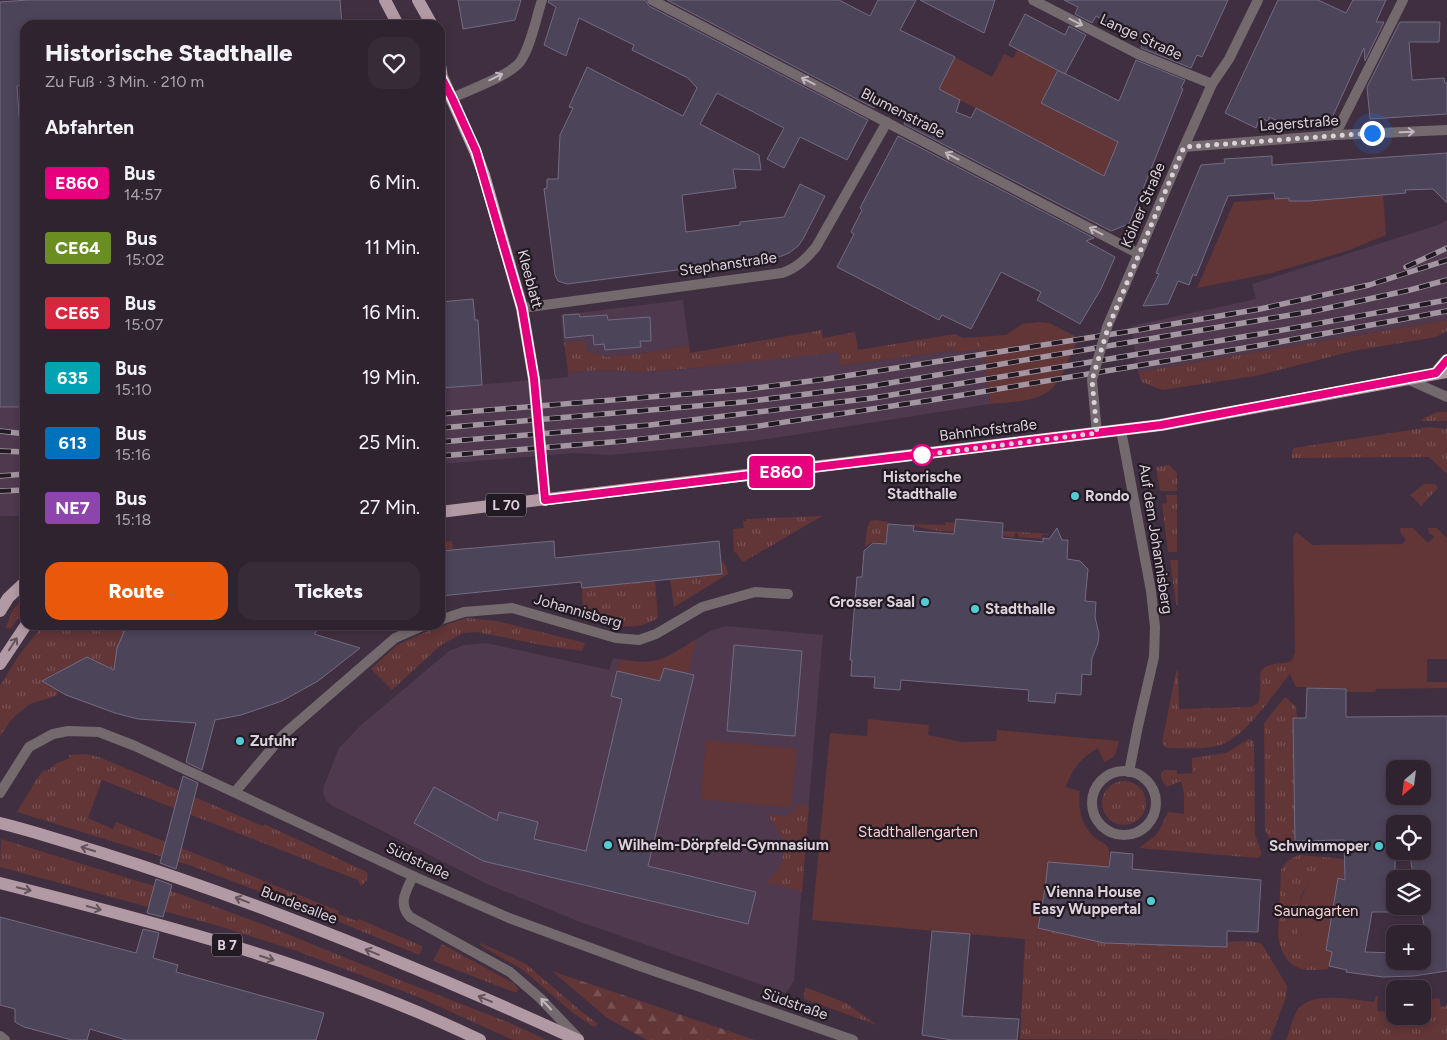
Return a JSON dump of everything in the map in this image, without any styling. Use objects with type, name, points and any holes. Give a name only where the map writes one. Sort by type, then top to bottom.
[{"type":"main road","points":[[385,0],[395,20]]},
{"type":"main road","points":[[418,0],[429,20]]},
{"type":"main road","name":"Kleeblatt","points":[[445,81],[476,151],[522,308],[534,379],[545,500]]},
{"type":"main road","name":"L 70","points":[[1442,373],[1447,360]]},
{"type":"main road","name":"Bahnhofstraße","points":[[445,511],[1121,430],[1244,410],[1442,373]]},
{"type":"main road","points":[[0,611],[8,598],[20,587]]},
{"type":"main road","points":[[0,664],[23,630]]},
{"type":"main road","name":"Bundesallee","points":[[2,823],[231,896],[410,967],[579,1040]]},
{"type":"main road","name":"B 7","points":[[0,883],[185,931],[280,962],[360,990],[480,1040]]},
{"type":"street","points":[[452,98],[511,70],[520,62],[527,49],[542,0]]},
{"type":"street","name":"Blumenstraße","points":[[652,0],[1139,254]]},
{"type":"street","name":"Lange Straße","points":[[1033,0],[1138,54],[1212,84]]},
{"type":"street","name":"Kölner Straße","points":[[1097,433],[1092,380],[1108,328],[1212,84],[1229,59],[1258,0]]},
{"type":"street","points":[[1335,135],[1403,0]]},
{"type":"street","name":"Stephanstraße","points":[[522,308],[782,273],[792,269],[806,259],[816,247],[887,122]]},
{"type":"street","name":"Lagerstraße","points":[[1184,147],[1335,135],[1447,130]]},
{"type":"street","points":[[1407,379],[1447,396]]},
{"type":"street","name":"Auf dem Johannisberg","points":[[1121,430],[1151,591],[1155,627],[1154,657],[1129,772]]},
{"type":"street","name":"Johannisberg","points":[[445,618],[464,612],[512,608],[616,638],[639,640],[656,634],[702,607],[755,592],[788,594]]},
{"type":"street","points":[[235,792],[283,735],[395,638],[413,630]]},
{"type":"street","name":"Südstraße","points":[[0,793],[28,746],[53,734],[68,731],[99,732],[135,746],[413,876],[530,927],[853,1040]]},
{"type":"street","points":[[1129,772],[1139,775],[1148,782],[1156,800],[1155,811],[1151,820],[1144,828],[1135,833],[1124,835],[1104,828],[1097,820],[1093,811],[1092,800],[1100,781],[1109,775],[1129,772]]},
{"type":"street","points":[[413,876],[403,897],[405,911],[410,917],[510,972],[540,998],[579,1040]]},
{"type":"street","points":[[0,1036],[5,1040]]},
{"type":"shaded area","points":[[1447,220],[1447,320],[1138,372],[1131,326],[1256,299],[1252,284],[1438,225]]},
{"type":"shaded area","points":[[683,300],[689,345],[606,357],[586,350],[586,341],[564,342],[561,315]]},
{"type":"shaded area","points":[[956,350],[957,352],[983,350],[990,404],[768,439],[699,447],[609,455],[574,453],[445,464],[445,388],[568,377],[568,372],[608,370],[643,372],[696,368],[838,351],[840,366]]},
{"type":"shaded area","points":[[0,407],[20,408],[20,516],[0,516]]},
{"type":"shaded area","name":"Wilhelm-Dörpfeld-Gymnasium","points":[[726,626],[823,635],[794,981],[786,993],[580,922],[487,884],[331,805],[323,793],[339,748],[361,725],[449,651],[464,645],[486,643],[609,670],[613,658],[640,663],[652,663],[672,654],[710,631]]},
{"type":"green space","points":[[1018,49],[1065,74],[1052,81],[1041,103],[1118,142],[1111,159],[1110,189],[1053,149],[939,89],[955,57],[992,77],[1004,54],[1013,58]]},
{"type":"green space","points":[[1383,192],[1386,235],[1347,251],[1272,273],[1197,288],[1234,202],[1289,198],[1289,201],[1298,201]]},
{"type":"green space","points":[[1447,320],[1447,331],[1436,337],[1353,351],[1255,376],[1162,390],[1142,382],[1138,372]]},
{"type":"green space","points":[[1049,323],[1079,338],[1059,379],[1050,390],[1035,398],[990,404],[983,350],[978,337],[1006,335],[1022,324]]},
{"type":"green space","points":[[822,330],[823,338],[855,332],[858,350],[955,334],[963,338],[978,337],[983,350],[957,352],[956,350],[840,366],[838,352],[643,372],[608,370],[568,372],[564,342],[586,341],[586,350],[606,357],[689,345],[690,353]]},
{"type":"green space","points":[[1437,412],[1447,412],[1447,421],[1422,421],[1422,419]]},
{"type":"green space","points":[[1430,427],[1447,429],[1447,474],[1429,457],[1292,458],[1294,448]]},
{"type":"green space","points":[[1169,465],[1177,473],[1177,491],[1160,491],[1156,467]]},
{"type":"green space","points":[[1424,484],[1435,484],[1438,488],[1421,506],[1410,495]]},
{"type":"green space","points":[[1166,495],[1177,495],[1177,552],[1168,552],[1162,504],[1167,503]]},
{"type":"green space","points":[[822,516],[743,562],[734,551],[733,529],[744,528],[743,521],[746,521],[746,519]]},
{"type":"green space","points":[[870,521],[888,522],[886,543],[872,542],[865,547],[867,528]]},
{"type":"green space","points":[[945,522],[956,523],[955,532],[931,530],[907,524],[945,525]]},
{"type":"green space","points":[[1400,528],[1413,528],[1428,543],[1434,537],[1429,533],[1428,528],[1437,528],[1447,538],[1447,659],[1427,659],[1427,682],[1447,682],[1447,688],[1376,689],[1375,692],[1316,692],[1315,687],[1296,687],[1285,663],[1292,660],[1295,652],[1293,537],[1297,532],[1312,545],[1402,544],[1406,539],[1401,534]]},
{"type":"green space","points":[[1003,531],[1049,534],[1042,535],[1042,539],[1018,537],[1018,533],[1015,533],[1014,537],[1003,536]]},
{"type":"green space","points":[[452,541],[453,549],[445,550],[445,542]]},
{"type":"green space","points":[[721,560],[726,566],[728,574],[674,607],[670,579],[722,574]]},
{"type":"green space","points":[[1170,560],[1178,560],[1178,606],[1176,604]]},
{"type":"green space","points":[[655,581],[658,618],[648,623],[629,627],[620,626],[583,614],[582,588]]},
{"type":"green space","points":[[20,602],[20,616],[11,628],[8,629],[6,627],[12,611]]},
{"type":"green space","points":[[466,618],[497,621],[585,643],[582,651],[477,632],[463,633],[441,645],[392,690],[371,669],[397,645],[431,630],[445,630],[445,625]]},
{"type":"green space","points":[[39,630],[125,630],[117,648],[115,670],[87,657],[43,680],[59,690],[56,696],[30,704],[13,718],[0,736],[0,686],[19,655]]},
{"type":"green space","points":[[696,639],[688,673],[664,668],[660,681],[617,671],[620,659],[643,662],[660,659],[676,652]]},
{"type":"green space","points":[[1285,663],[1290,674],[1249,725],[1239,734],[1220,745],[1207,748],[1166,748],[1162,742],[1176,672],[1178,670],[1179,709],[1251,707],[1258,703],[1260,674],[1262,670],[1273,664]]},
{"type":"green space","points":[[1284,698],[1287,698],[1296,707],[1297,718],[1293,718],[1295,841],[1298,841],[1298,843],[1278,842],[1270,839],[1265,830],[1264,723]]},
{"type":"green space","name":"Stadthallengarten","points":[[868,719],[929,725],[928,735],[962,742],[996,741],[997,730],[1119,741],[1115,755],[1104,762],[1098,748],[1087,756],[1074,769],[1066,787],[1080,791],[1080,810],[1086,828],[1109,849],[1108,867],[1048,862],[1036,940],[812,920],[830,733],[867,736]]},
{"type":"green space","points":[[1249,739],[1254,741],[1255,834],[1262,854],[1258,858],[1139,848],[1155,836],[1168,812],[1184,814],[1184,794],[1181,781],[1166,787],[1161,778],[1161,773],[1165,770],[1177,770],[1177,774],[1192,773],[1192,758],[1226,753]]},
{"type":"green space","points":[[706,740],[797,749],[791,808],[701,799]]},
{"type":"green space","points":[[84,754],[99,757],[263,826],[264,824],[368,874],[366,881],[361,886],[358,880],[102,780],[88,818],[113,829],[116,822],[339,911],[338,914],[357,921],[359,919],[422,946],[419,955],[335,920],[192,866],[17,812],[44,770],[47,771],[55,764],[70,758],[69,755]]},
{"type":"green space","points":[[1124,781],[1136,785],[1142,791],[1146,803],[1142,815],[1136,821],[1124,825],[1112,821],[1106,815],[1102,803],[1106,791],[1112,785]]},
{"type":"green space","points":[[795,804],[809,806],[802,892],[766,882],[780,866],[783,848],[782,839],[778,831],[766,814],[787,816],[794,810]]},
{"type":"green space","points":[[1,839],[180,894],[265,925],[510,1023],[547,1040],[513,1040],[416,996],[294,950],[219,926],[0,867]]},
{"type":"green space","points":[[1300,855],[1345,859],[1345,866],[1337,867],[1309,884],[1303,892],[1300,901],[1303,952],[1306,961],[1329,966],[1328,969],[1308,970],[1294,966],[1284,955],[1278,936],[1281,870],[1289,860]]},
{"type":"green space","name":"Saunagarten","points":[[1345,866],[1344,880],[1338,879],[1326,950],[1332,952],[1329,966],[1306,962],[1298,933],[1301,899],[1310,882],[1317,876],[1325,871]]},
{"type":"green space","points":[[1038,928],[1104,943],[1227,947],[1227,942],[1249,941],[1262,944],[1287,986],[1286,997],[1270,1040],[1020,1039],[1025,939],[1036,940]]},
{"type":"green space","points":[[481,943],[526,964],[598,1024],[594,1027],[573,1013],[523,970],[480,945]]},
{"type":"green space","points":[[442,944],[513,983],[518,988],[517,992],[433,961]]},
{"type":"green space","points":[[552,971],[755,1040],[647,1040],[607,1018]]},
{"type":"green space","points":[[805,987],[846,1003],[877,1025],[804,999]]},
{"type":"green space","points":[[1376,996],[1378,996],[1377,1011],[1386,1012],[1386,1025],[1431,1025],[1431,1000],[1439,998],[1441,1007],[1447,1006],[1447,1040],[1286,1040],[1295,1014],[1303,1005],[1312,1000],[1344,998],[1374,1002]]},
{"type":"building","points":[[28,0],[340,0],[342,20],[20,20],[20,86],[17,86],[20,128],[20,407],[0,407],[0,2]]},
{"type":"building","points":[[458,0],[521,0],[515,20],[463,29]]},
{"type":"building","points":[[549,0],[645,0],[649,6],[868,120],[847,160],[800,137],[784,168],[767,159],[784,128],[717,93],[700,124],[759,155],[761,170],[733,169],[736,188],[682,195],[686,232],[740,225],[740,222],[784,217],[800,184],[825,196],[798,246],[789,253],[779,257],[567,284],[558,281],[555,275],[544,189],[547,188],[547,179],[558,179],[560,135],[573,108],[569,107],[587,67],[683,116],[697,88],[688,78],[632,50],[634,45],[579,18],[566,56],[544,45],[556,7],[548,2]]},
{"type":"building","points":[[667,0],[839,0],[870,16],[878,0],[916,0],[900,30],[955,57],[939,89],[960,100],[956,112],[971,118],[976,108],[1104,176],[1118,142],[1041,103],[1058,70],[1119,101],[1136,60],[1185,80],[1129,224],[1111,231],[904,124],[908,116],[877,101],[874,108]]},
{"type":"building","points":[[920,0],[995,0],[984,33]]},
{"type":"building","points":[[1064,0],[1228,0],[1202,57],[1197,55],[1191,68],[1141,48],[1143,41],[1096,16],[1092,23],[1075,14],[1078,7]]},
{"type":"building","points":[[1278,0],[1318,0],[1346,13],[1353,0],[1386,0],[1376,22],[1384,22],[1365,61],[1364,48],[1330,122],[1306,124],[1299,120],[1297,124],[1289,121],[1287,125],[1269,117],[1269,122],[1260,117],[1256,128],[1225,113]]},
{"type":"building","points":[[1025,14],[1065,35],[1069,26],[1086,35],[1065,74],[1009,45]]},
{"type":"building","points":[[1400,22],[1440,22],[1439,42],[1409,42],[1412,80],[1444,78],[1445,83],[1447,83],[1447,114],[1370,119],[1367,87]]},
{"type":"building","points":[[898,136],[1094,238],[1086,241],[1115,257],[1101,289],[1080,324],[1037,300],[1041,292],[1001,272],[971,329],[942,315],[939,320],[837,267],[854,234],[851,232],[862,210],[860,208]]},
{"type":"building","points":[[1447,153],[1447,203],[1433,189],[1405,190],[1406,193],[1309,201],[1289,201],[1289,198],[1275,199],[1274,193],[1228,196],[1196,276],[1193,274],[1189,285],[1178,281],[1168,304],[1143,306],[1159,274],[1156,273],[1201,165],[1225,163],[1224,159],[1272,156],[1272,165]]},
{"type":"building","points":[[473,299],[475,320],[478,320],[482,385],[445,388],[445,302]]},
{"type":"building","points":[[579,314],[580,317],[607,315],[608,320],[650,317],[651,341],[640,341],[641,347],[605,350],[604,344],[594,345],[593,335],[565,338],[563,315]]},
{"type":"building","name":"Stadthalle","points":[[956,519],[1003,523],[1002,538],[1043,542],[1043,538],[1049,539],[1057,528],[1062,540],[1068,540],[1067,559],[1080,561],[1088,569],[1085,601],[1096,602],[1095,617],[1099,634],[1098,643],[1092,658],[1091,675],[1082,674],[1081,695],[1056,693],[1055,703],[1028,701],[1029,690],[901,680],[900,690],[874,688],[875,677],[851,676],[852,660],[850,660],[857,577],[862,577],[864,551],[873,543],[886,544],[888,524],[914,526],[913,531],[954,534]]},
{"type":"building","points":[[554,541],[555,558],[719,541],[722,574],[582,588],[581,582],[445,596],[445,551]]},
{"type":"building","points":[[125,630],[318,630],[314,634],[360,648],[318,681],[282,701],[241,715],[215,720],[202,770],[186,762],[196,723],[138,719],[115,713],[66,695],[42,681],[87,657],[114,670],[117,648]]},
{"type":"building","points":[[734,645],[802,651],[795,736],[727,731]]},
{"type":"building","points":[[664,668],[694,675],[648,866],[756,892],[748,924],[483,861],[414,823],[434,787],[497,821],[499,812],[538,822],[534,839],[586,851],[622,699],[611,696],[617,671],[660,681]]},
{"type":"building","name":"Schwimmoper","points":[[1307,688],[1346,689],[1346,717],[1447,716],[1447,971],[1414,976],[1383,977],[1346,972],[1347,970],[1329,966],[1332,952],[1326,950],[1338,878],[1345,880],[1344,840],[1295,841],[1293,718],[1306,718]]},
{"type":"building","points":[[183,776],[198,783],[176,869],[160,863]]},
{"type":"building","name":"Vienna House Easy Wuppertal","points":[[1111,852],[1133,854],[1132,869],[1261,880],[1258,932],[1227,931],[1227,947],[1104,943],[1038,928],[1048,862],[1109,867]]},
{"type":"building","points":[[156,879],[172,885],[163,917],[147,913]]},
{"type":"building","points":[[0,917],[136,953],[143,929],[159,933],[153,958],[178,965],[176,972],[324,1013],[316,1040],[126,1040],[90,1029],[87,1040],[72,1040],[24,1027],[15,1022],[15,1009],[0,1005]]},
{"type":"building","points":[[932,931],[970,934],[962,1016],[1019,1019],[1017,1040],[952,1040],[922,1035]]},
{"type":"railway","points":[[1406,267],[1447,248]]},
{"type":"railway","points":[[445,414],[748,389],[826,379],[1260,309],[1369,285],[1447,260]]},
{"type":"railway","points":[[445,428],[743,402],[872,386],[1314,311],[1447,280]]},
{"type":"railway","points":[[445,442],[650,425],[873,398],[1266,333],[1447,300]]},
{"type":"railway","points":[[445,456],[624,441],[752,427],[932,400],[1268,344],[1447,311]]},
{"type":"railway","points":[[0,431],[20,433]]},
{"type":"railway","points":[[0,451],[20,452]]},
{"type":"railway","points":[[0,476],[20,474]]},
{"type":"railway","points":[[0,491],[20,490]]},
{"type":"bus line","name":"E860","points":[[445,83],[476,151],[522,308],[534,379],[545,500],[1161,425],[1436,373],[1447,360]]},
{"type":"place","name":"Historische Stadthalle","points":[[922,455]]},
{"type":"place","name":"Rondo","points":[[1075,496]]},
{"type":"place","name":"Grosser Saal","points":[[925,602]]},
{"type":"place","name":"Stadthalle","points":[[975,609]]},
{"type":"place","name":"Zufuhr","points":[[240,741]]},
{"type":"place","name":"Wilhelm-Dörpfeld-Gymnasium","points":[[608,845]]},
{"type":"place","name":"Schwimmoper","points":[[1379,846]]},
{"type":"place","name":"Vienna House Easy Wuppertal","points":[[1151,901]]},
{"type":"route","points":[[922,455],[1097,433],[1092,380],[1108,328],[1184,147],[1372,133]]}]
